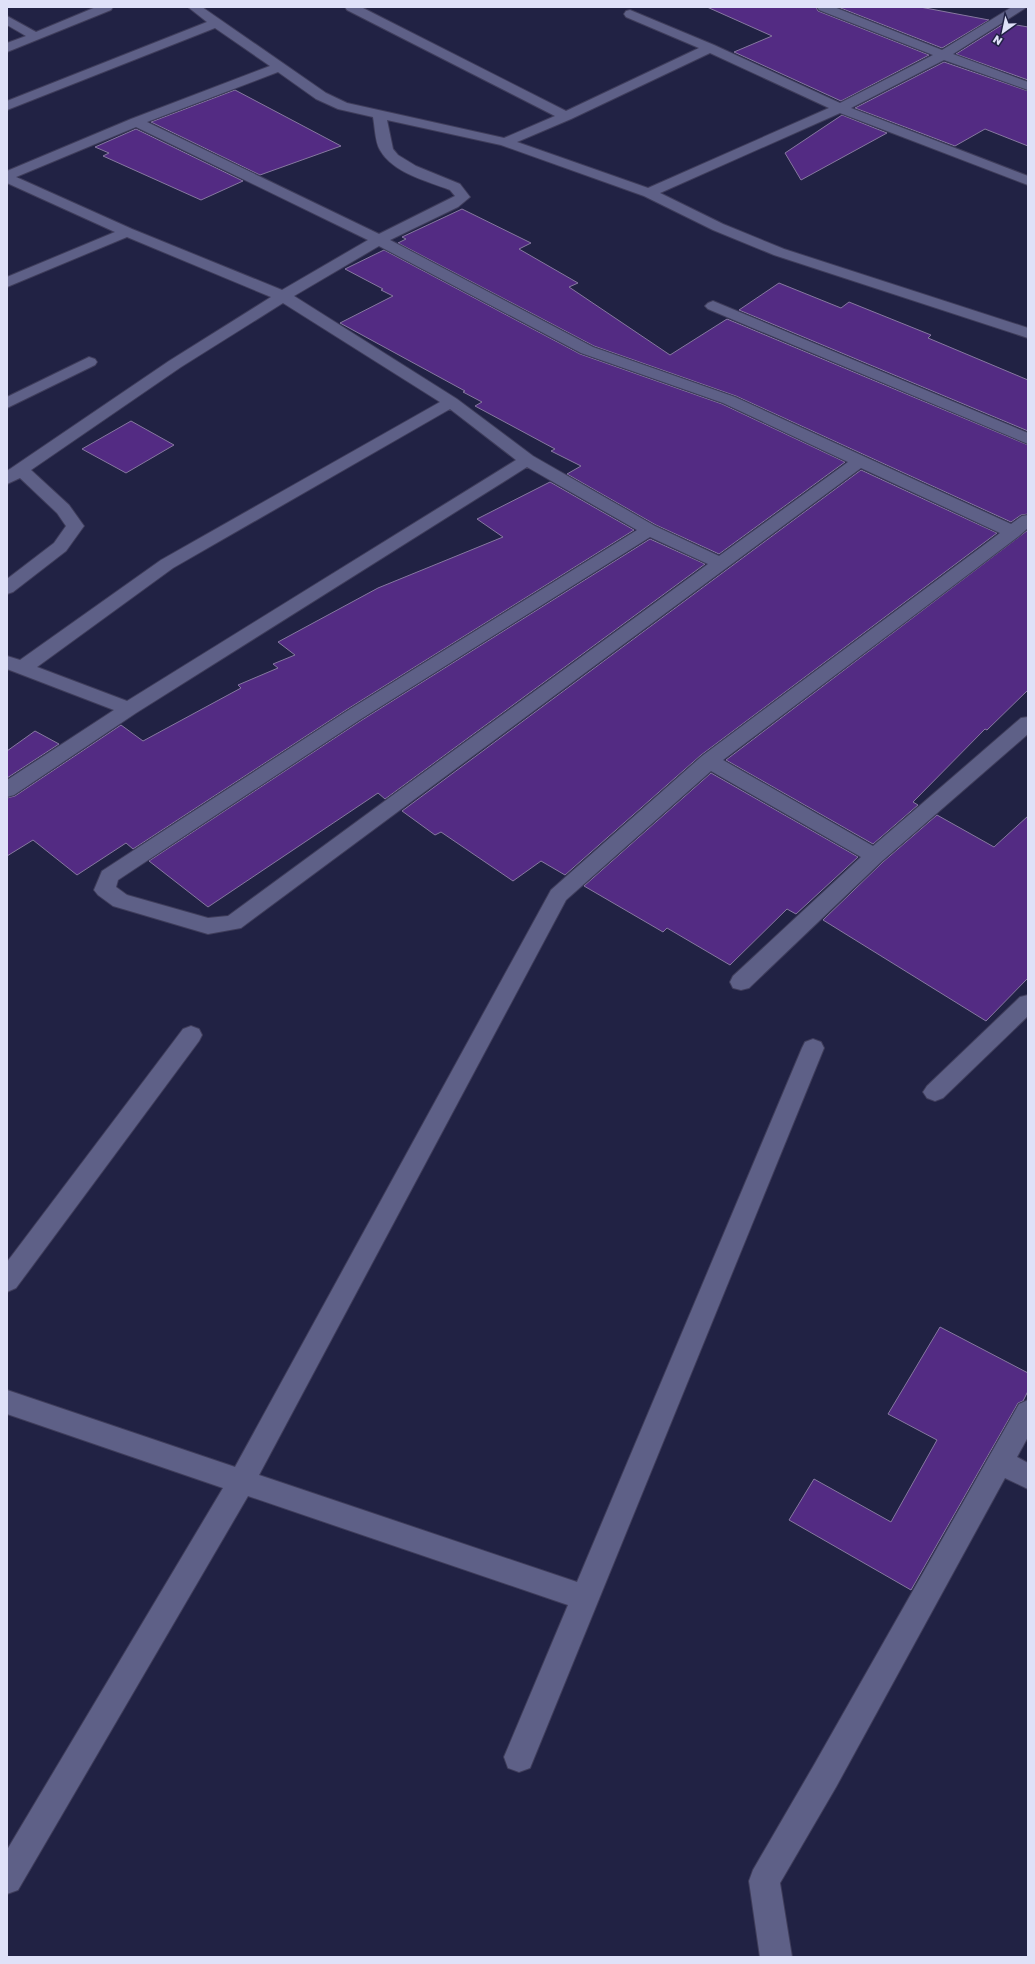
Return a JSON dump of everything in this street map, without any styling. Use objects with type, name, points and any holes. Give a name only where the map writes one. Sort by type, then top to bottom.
[{"type":"street","points":[[7,48],[107,7]]},
{"type":"street","points":[[194,7],[321,96],[343,106],[505,142],[649,193],[718,227],[779,252],[1028,333]]},
{"type":"street","points":[[351,7],[566,116]]},
{"type":"street","points":[[823,7],[943,55],[1028,86]]},
{"type":"street","points":[[649,193],[840,108],[943,55],[1021,7]]},
{"type":"street","points":[[630,14],[710,48],[840,108],[1028,181]]},
{"type":"street","points":[[7,20],[35,36]]},
{"type":"street","points":[[7,106],[216,23]]},
{"type":"street","points":[[505,142],[566,116],[710,48]]},
{"type":"street","points":[[7,177],[136,122],[279,67]]},
{"type":"street","points":[[7,588],[60,547],[75,526],[62,509],[14,474],[175,364],[283,296],[379,240],[453,204],[463,197],[455,187],[411,169],[392,158],[386,149],[379,114]]},
{"type":"street","points":[[136,122],[379,240],[587,350],[729,400],[1012,532]]},
{"type":"street","points":[[7,177],[127,232],[283,296],[451,402],[527,460],[650,530],[722,564]]},
{"type":"street","points":[[7,282],[127,232]]},
{"type":"street","points":[[713,306],[1028,439]]},
{"type":"street","points":[[7,403],[89,362]]},
{"type":"street","points":[[15,665],[167,564],[203,542],[451,402]]},
{"type":"street","points":[[7,790],[129,710],[527,460]]},
{"type":"street","points":[[650,530],[354,715],[109,876],[105,890],[120,901],[208,926],[233,923],[722,564],[860,460]]},
{"type":"street","points":[[7,1879],[241,1483],[558,895],[709,761],[1028,520]]},
{"type":"street","points":[[15,665],[129,710]]},
{"type":"street","points":[[741,982],[875,856],[1028,724]]},
{"type":"street","points":[[709,761],[875,856]]},
{"type":"street","points":[[935,1092],[1028,1003]]},
{"type":"street","points":[[7,1281],[191,1035]]},
{"type":"street","points":[[519,1757],[813,1048]]},
{"type":"street","points":[[7,1402],[241,1483],[585,1598]]},
{"type":"street","points":[[776,1957],[764,1881],[825,1776],[1028,1412]]},
{"type":"street","points":[[1000,1462],[1028,1477]]},
{"type":"building","points":[[707,7],[816,7],[818,11],[929,55],[841,101],[734,52],[772,36]]},
{"type":"building","points":[[838,7],[920,7],[989,20],[942,48]]},
{"type":"building","points":[[1005,23],[1028,27],[1028,80],[956,54]]},
{"type":"building","points":[[944,62],[1028,91],[1028,146],[985,129],[955,146],[855,108]]},
{"type":"building","points":[[235,90],[341,146],[260,175],[151,122]]},
{"type":"building","points":[[842,115],[887,133],[801,180],[785,153]]},
{"type":"building","points":[[136,129],[243,181],[201,200],[103,156],[109,153],[95,147]]},
{"type":"building","points":[[462,209],[531,243],[519,249],[578,283],[569,287],[670,355],[727,319],[1028,445],[1028,514],[1021,515],[1011,522],[736,396],[594,346],[398,243],[406,239],[402,237]]},
{"type":"building","points":[[384,250],[580,354],[722,404],[845,462],[719,554],[656,525],[567,474],[581,466],[551,451],[555,449],[475,406],[482,402],[463,392],[465,391],[340,323],[393,296],[345,269]]},
{"type":"building","points":[[779,283],[841,308],[849,302],[931,335],[928,338],[1028,380],[1028,431],[739,310]]},
{"type":"building","points":[[131,421],[174,445],[126,473],[82,449]]},
{"type":"building","points":[[861,470],[997,533],[701,755],[565,875],[541,861],[513,881],[441,832],[435,835],[402,811]]},
{"type":"building","points":[[550,482],[634,530],[346,710],[133,849],[126,843],[77,875],[33,840],[7,856],[7,798],[15,796],[121,725],[143,741],[241,688],[238,685],[278,668],[273,664],[295,655],[278,642],[378,588],[503,537],[477,519]]},
{"type":"building","points":[[1028,530],[1028,690],[987,730],[985,729],[913,802],[918,805],[873,844],[726,760]]},
{"type":"building","points":[[650,539],[705,564],[385,799],[378,793],[208,907],[149,861],[362,720]]},
{"type":"building","points":[[35,731],[59,744],[7,778],[7,751]]},
{"type":"building","points":[[711,773],[858,857],[796,914],[787,909],[730,965],[667,928],[663,932],[584,886]]},
{"type":"building","points":[[937,815],[994,847],[1028,816],[1028,978],[986,1021],[823,920],[883,862]]},
{"type":"building","points":[[940,1327],[1028,1373],[1028,1391],[1023,1401],[1018,1403],[911,1590],[789,1520],[814,1479],[891,1522],[937,1440],[888,1414]]}]
